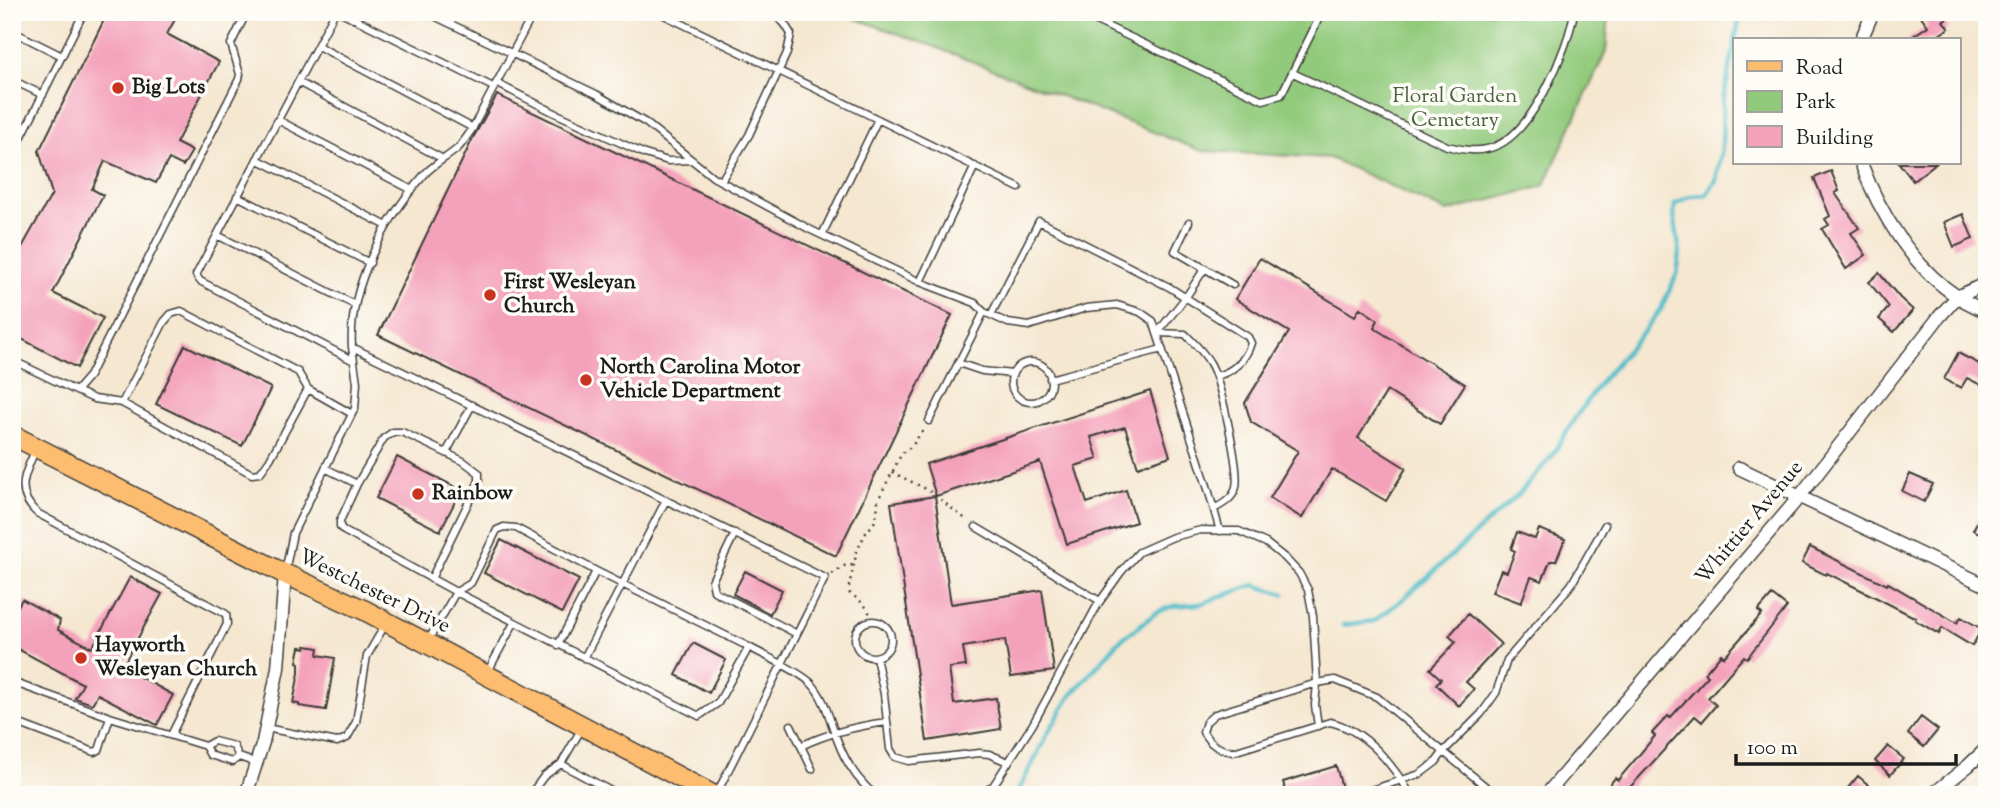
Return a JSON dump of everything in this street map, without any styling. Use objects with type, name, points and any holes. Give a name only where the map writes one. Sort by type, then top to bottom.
[{"type":"main road","name":"Westchester Drive","points":[[12,435],[285,574],[386,622],[715,795]]},
{"type":"street","points":[[1862,38],[1873,12]]},
{"type":"street","points":[[1861,164],[1898,236],[1917,260],[1957,297],[1987,312]]},
{"type":"street","name":"Whittier Avenue","points":[[1546,795],[1800,496],[1939,317],[1957,297],[1987,283]]},
{"type":"street","points":[[1740,468],[1987,586]]},
{"type":"street","points":[[246,795],[266,728],[278,668],[285,574]]},
{"type":"street","points":[[1932,795],[1987,748]]},
{"type":"lane","points":[[12,189],[15,173],[13,154],[84,12]]},
{"type":"lane","points":[[76,391],[89,376],[239,79],[231,44],[247,12]]},
{"type":"lane","points":[[335,12],[196,275],[200,281],[354,362]]},
{"type":"lane","points":[[341,12],[645,154],[668,161],[692,160]]},
{"type":"lane","points":[[426,12],[596,94],[646,123],[721,181],[822,235],[920,282],[975,303],[987,314],[1008,323],[1029,326],[1086,308],[1117,305],[1140,312],[1153,321],[1220,531]]},
{"type":"lane","points":[[285,574],[293,533],[355,408],[357,383],[351,328],[365,271],[387,226],[412,190],[425,173],[458,148],[473,128],[534,12]]},
{"type":"lane","points":[[658,12],[1018,188]]},
{"type":"lane","points":[[721,181],[749,135],[788,53],[791,34],[784,23],[771,12]]},
{"type":"lane","points":[[1077,12],[1263,100],[1281,95],[1322,12]]},
{"type":"lane","points":[[1293,73],[1447,146],[1482,150],[1509,138],[1529,117],[1561,58],[1574,12]]},
{"type":"lane","points":[[12,31],[62,56]]},
{"type":"lane","points":[[317,46],[473,128]]},
{"type":"lane","points":[[12,80],[43,95]]},
{"type":"lane","points":[[298,82],[443,159]]},
{"type":"lane","points":[[822,235],[878,119]]},
{"type":"lane","points":[[278,120],[412,190]]},
{"type":"lane","points":[[12,132],[21,136]]},
{"type":"lane","points":[[257,159],[387,226]]},
{"type":"lane","points":[[920,282],[975,166]]},
{"type":"lane","points":[[237,197],[370,263]]},
{"type":"lane","points":[[929,421],[958,363],[1039,221],[1169,287],[1248,337],[1251,343],[1249,351],[1238,366],[1216,376]]},
{"type":"lane","points":[[1189,222],[1175,251],[1233,285]]},
{"type":"lane","points":[[218,235],[355,305]]},
{"type":"lane","points":[[1157,333],[1205,268]]},
{"type":"lane","points":[[122,403],[164,323],[171,314],[181,312],[298,372],[308,388],[352,414]]},
{"type":"lane","points":[[1157,333],[1185,334],[1210,362],[1220,385],[1236,470],[1236,487],[1229,499],[1214,509]]},
{"type":"lane","points":[[352,347],[825,578],[715,795]]},
{"type":"lane","points":[[1051,379],[1162,349]]},
{"type":"lane","points":[[12,360],[76,391],[94,398],[122,403],[252,474],[260,473],[270,459],[308,388]]},
{"type":"lane","points":[[958,363],[982,371],[1013,374]]},
{"type":"lane","points":[[1034,363],[1045,368],[1051,379],[1048,393],[1044,398],[1025,401],[1014,394],[1013,374],[1021,365],[1034,363]]},
{"type":"lane","points":[[446,453],[472,405]]},
{"type":"lane","points":[[431,579],[479,481],[480,472],[402,432],[393,432],[384,438],[357,484],[340,521],[340,527],[431,579],[456,593],[699,716],[718,703],[749,647]]},
{"type":"lane","points":[[37,447],[26,471],[23,486],[27,504],[37,513],[226,614],[227,624],[171,735]]},
{"type":"lane","points":[[325,468],[357,484]]},
{"type":"lane","points":[[584,658],[666,500]]},
{"type":"lane","points":[[1362,793],[1420,774],[1436,762],[1481,714],[1496,693],[1507,660],[1571,585],[1605,525]]},
{"type":"lane","points":[[427,643],[456,593],[471,583],[497,530],[504,527],[516,528],[807,679],[828,711],[847,761],[862,784],[875,795]]},
{"type":"lane","points":[[976,527],[1100,601]]},
{"type":"lane","points":[[980,795],[993,786],[1032,724],[1100,601],[1121,572],[1139,552],[1173,537],[1201,530],[1239,531],[1266,543],[1299,573],[1308,590],[1313,616],[1318,726]]},
{"type":"lane","points":[[735,533],[712,581],[714,591],[797,634]]},
{"type":"lane","points":[[558,645],[597,571]]},
{"type":"lane","points":[[872,620],[888,627],[891,639],[887,651],[876,657],[865,655],[855,641],[857,630],[872,620]]},
{"type":"lane","points":[[266,728],[338,742],[347,738],[356,722],[367,656],[386,622]]},
{"type":"lane","points":[[486,674],[514,622]]},
{"type":"lane","points":[[876,657],[890,749],[895,757],[909,761],[979,753],[1008,762]]},
{"type":"lane","points":[[1410,795],[1386,759],[1345,725],[1330,722],[1233,752],[1219,749],[1208,741],[1203,732],[1206,722],[1215,714],[1335,680],[1377,697],[1496,795]]},
{"type":"lane","points":[[12,682],[110,717],[205,746],[210,755],[232,762],[239,757]]},
{"type":"lane","points":[[12,721],[94,752],[99,750],[110,717]]},
{"type":"lane","points":[[801,746],[856,726],[887,722]]},
{"type":"lane","points":[[791,724],[812,769]]},
{"type":"lane","points":[[530,795],[544,776],[561,764],[583,726]]},
{"type":"lane","points":[[205,746],[214,741],[234,746],[239,757],[256,763]]},
{"type":"lane","points":[[561,764],[618,795]]},
{"type":"path","points":[[872,620],[869,610],[861,600],[850,594],[849,586],[858,551],[865,534],[874,523],[878,500],[902,453],[912,446],[929,421]]},
{"type":"path","points":[[892,472],[928,490],[976,527]]},
{"type":"path","points":[[825,578],[844,566],[854,565]]},
{"type":"green space","name":"Floral Garden Cemetary","points":[[837,12],[1609,12],[1606,51],[1544,186],[1447,212],[1330,158],[1202,151],[930,45]]},
{"type":"building","points":[[108,12],[179,12],[167,34],[219,62],[176,143],[192,151],[183,166],[169,159],[156,183],[105,161],[92,189],[103,195],[53,293],[103,318],[77,368],[12,334],[12,265],[52,194],[39,151]]},
{"type":"building","points":[[1918,12],[1955,12],[1943,21],[1949,28],[1935,38],[1910,38],[1928,26]]},
{"type":"building","points":[[497,95],[952,315],[836,556],[378,335],[473,138]]},
{"type":"building","points":[[1900,164],[1935,164],[1913,181]]},
{"type":"building","points":[[1831,171],[1839,191],[1835,193],[1859,228],[1851,233],[1866,255],[1846,269],[1822,229],[1829,225],[1825,219],[1830,216],[1814,178]]},
{"type":"building","points":[[1963,214],[1973,239],[1954,247],[1944,222]]},
{"type":"building","points":[[1260,258],[1355,316],[1360,308],[1378,320],[1374,328],[1465,384],[1440,424],[1387,391],[1358,438],[1406,468],[1386,501],[1332,469],[1302,518],[1270,498],[1298,451],[1251,422],[1245,403],[1289,332],[1235,299]]},
{"type":"building","points":[[1879,273],[1913,310],[1894,332],[1879,319],[1889,307],[1869,282]]},
{"type":"building","points":[[185,345],[271,388],[242,446],[156,404]]},
{"type":"building","points":[[1958,353],[1987,368],[1987,388],[1967,378],[1961,388],[1944,379]]},
{"type":"building","points":[[1150,391],[1170,456],[1138,467],[1125,427],[1091,437],[1098,459],[1075,466],[1087,503],[1126,490],[1136,522],[1067,544],[1040,462],[936,496],[926,464]]},
{"type":"building","points":[[397,457],[461,490],[440,531],[376,498]]},
{"type":"building","points":[[1910,474],[1933,484],[1924,502],[1902,491]]},
{"type":"building","points":[[935,496],[951,604],[1042,590],[1054,671],[1011,677],[1005,640],[963,647],[966,666],[949,668],[954,704],[996,698],[1001,729],[927,741],[891,503]]},
{"type":"building","points":[[1987,502],[1987,537],[1973,530]]},
{"type":"building","points":[[1539,529],[1565,539],[1556,561],[1550,561],[1542,581],[1531,577],[1521,603],[1492,592],[1501,570],[1507,572],[1515,551],[1511,549],[1517,532],[1535,539]]},
{"type":"building","points":[[501,540],[579,580],[562,613],[484,573]]},
{"type":"building","points":[[1810,547],[1887,585],[1888,583],[1957,623],[1961,617],[1982,629],[1972,646],[1942,628],[1939,634],[1915,620],[1916,618],[1802,563]]},
{"type":"building","points":[[745,571],[782,590],[770,614],[733,594]]},
{"type":"building","name":"Hayworth Wesleyan Church","points":[[130,577],[162,594],[122,667],[173,695],[157,725],[98,694],[92,704],[75,698],[83,684],[12,646],[12,617],[22,599],[60,620],[58,630],[92,648]]},
{"type":"building","points":[[1772,595],[1787,607],[1747,658],[1744,656],[1708,698],[1716,705],[1702,722],[1695,716],[1623,795],[1601,795],[1615,778],[1618,780],[1655,736],[1652,733],[1668,716],[1670,718],[1708,676],[1705,673],[1721,654],[1724,657],[1762,614],[1758,611]]},
{"type":"building","points":[[1468,614],[1501,644],[1466,682],[1474,689],[1459,706],[1436,684],[1441,679],[1430,669],[1456,642],[1449,636]]},
{"type":"building","points":[[693,643],[726,660],[709,693],[676,675]]},
{"type":"building","points":[[300,647],[319,648],[318,655],[335,658],[326,710],[293,703],[299,673],[297,662]]},
{"type":"building","points":[[1921,717],[1938,730],[1924,747],[1908,734]]},
{"type":"building","points":[[1888,746],[1904,759],[1890,775],[1875,761]]},
{"type":"building","points":[[1336,766],[1344,795],[1287,795],[1283,782]]},
{"type":"building","points":[[1858,776],[1871,787],[1864,795],[1842,795]]},
{"type":"waterway","points":[[1735,38],[1741,12]]},
{"type":"waterway","points":[[1343,625],[1374,621],[1402,600],[1519,494],[1552,456],[1601,381],[1661,309],[1677,274],[1680,253],[1674,215],[1675,204],[1691,196],[1706,195],[1716,180],[1722,148],[1723,101],[1733,52]]},
{"type":"waterway","points":[[1016,795],[1070,697],[1119,641],[1157,612],[1173,606],[1200,604],[1254,585],[1284,594]]},
{"type":"place","name":"Big Lots","points":[[118,88]]},
{"type":"place","name":"First Wesleyan Church","points":[[490,295]]},
{"type":"place","name":"North Carolina Motor Vehicle Department","points":[[586,380]]},
{"type":"place","name":"Rainbow","points":[[418,494]]},
{"type":"place","name":"Hayworth Wesleyan Church","points":[[81,658]]}]
